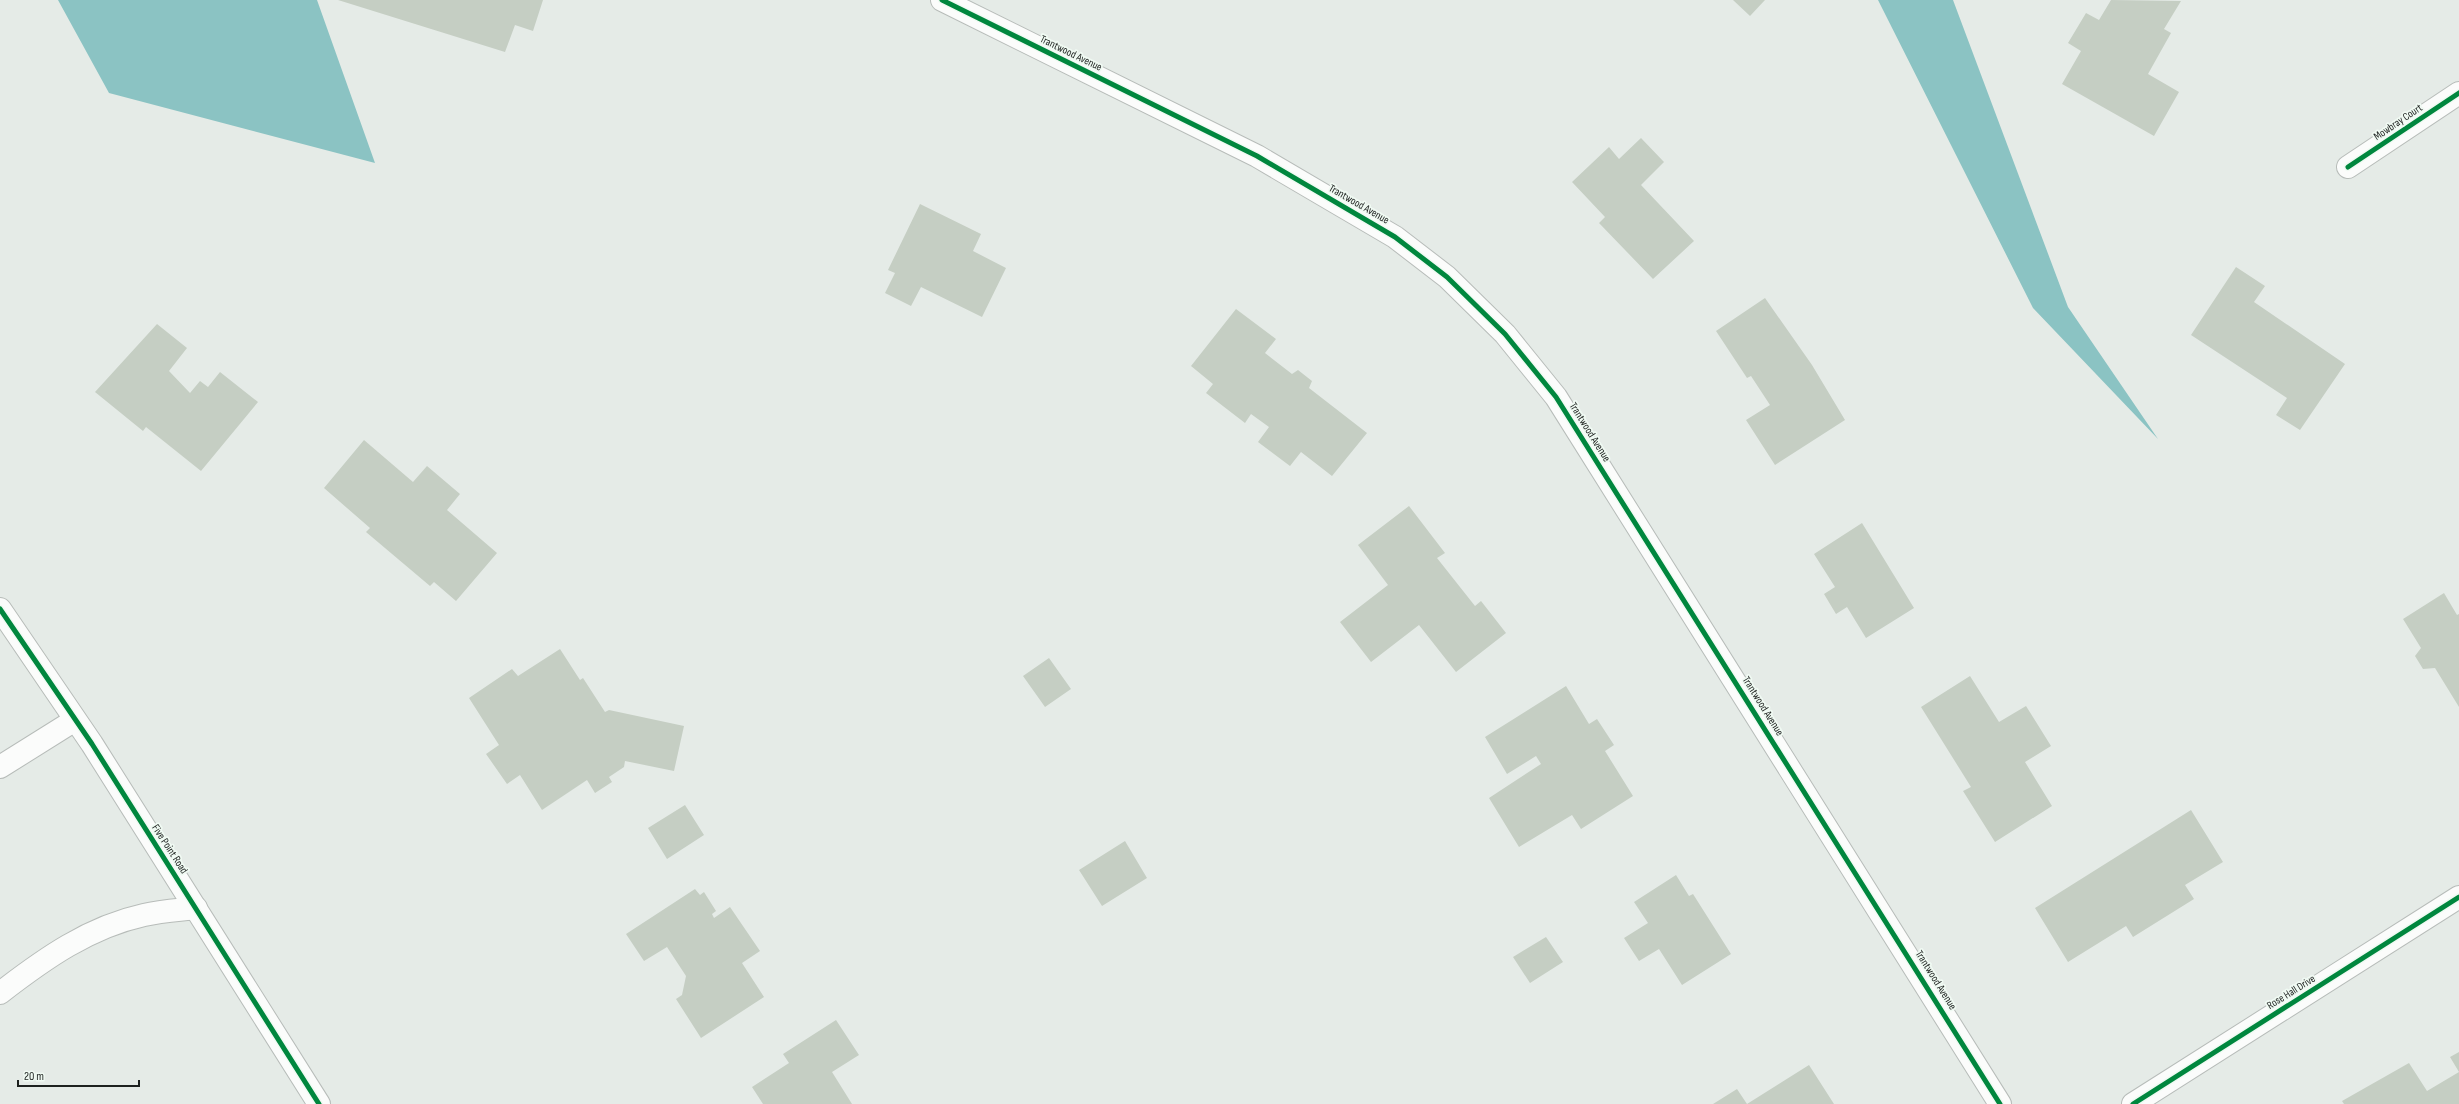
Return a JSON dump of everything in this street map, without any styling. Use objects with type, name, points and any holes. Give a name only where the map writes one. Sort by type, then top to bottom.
[{"type":"street","name":"Trantwood Avenue","points":[[942,0],[1257,156],[1395,237],[1446,277],[1505,334],[1556,397],[2000,1104]]},
{"type":"street","name":"Mowbray Court","points":[[2348,167],[2459,93]]},
{"type":"street","name":"Five Point Road","points":[[0,609],[75,720],[196,908],[319,1104]]},
{"type":"street","points":[[0,767],[75,720]]},
{"type":"street","name":"Rose Hall Drive","points":[[2134,1104],[2459,897]]},
{"type":"street","points":[[0,993],[48,956],[94,931],[144,915],[196,908]]},
{"type":"water","points":[[58,0],[317,0],[375,163],[109,93]]},
{"type":"water","points":[[1878,0],[1953,0],[2068,307],[2158,439],[2033,308]]},
{"type":"building","points":[[338,0],[543,0],[533,31],[515,25],[505,52]]},
{"type":"building","points":[[1733,0],[1765,0],[1750,16]]},
{"type":"building","points":[[2111,0],[2181,1],[2164,29],[2171,33],[2148,74],[2179,92],[2154,136],[2062,84],[2081,51],[2068,43],[2086,13],[2099,20]]},
{"type":"building","points":[[1641,138],[1664,162],[1641,185],[1694,241],[1653,279],[1599,223],[1605,217],[1572,182],[1609,147],[1619,159]]},
{"type":"building","points":[[920,204],[981,234],[973,251],[1006,268],[982,317],[921,287],[911,306],[885,293],[895,273],[888,270]]},
{"type":"building","points":[[2236,267],[2265,286],[2254,302],[2345,364],[2300,430],[2276,415],[2287,398],[2191,335]]},
{"type":"building","points":[[1765,298],[1812,365],[1845,420],[1775,465],[1746,420],[1770,405],[1751,376],[1747,378],[1716,331]]},
{"type":"building","points":[[1236,309],[1276,339],[1265,353],[1292,374],[1298,370],[1312,381],[1309,388],[1367,433],[1332,476],[1301,452],[1290,466],[1258,442],[1269,427],[1251,414],[1245,423],[1206,393],[1213,384],[1191,366]]},
{"type":"building","points":[[157,324],[187,348],[169,371],[190,393],[200,381],[208,387],[220,372],[258,402],[201,471],[146,427],[143,431],[95,392]]},
{"type":"building","points":[[364,440],[413,482],[427,466],[460,494],[447,510],[497,553],[456,601],[434,582],[430,586],[366,532],[370,528],[324,488]]},
{"type":"building","points":[[1409,506],[1445,553],[1437,558],[1475,606],[1481,601],[1506,633],[1456,672],[1419,625],[1371,662],[1340,622],[1388,585],[1358,545]]},
{"type":"building","points":[[1862,523],[1914,608],[1866,638],[1847,607],[1836,614],[1824,594],[1835,587],[1814,554]]},
{"type":"building","points":[[2444,593],[2457,615],[2459,614],[2459,707],[2435,668],[2423,669],[2415,656],[2421,648],[2403,619]]},
{"type":"building","points":[[560,649],[580,680],[583,678],[605,712],[609,710],[684,726],[674,771],[625,761],[624,767],[609,777],[612,782],[595,793],[587,780],[542,810],[520,775],[507,784],[486,754],[499,745],[469,698],[512,669],[518,676]]},
{"type":"building","points":[[1049,658],[1071,689],[1045,707],[1023,676]]},
{"type":"building","points":[[1970,676],[1999,722],[2026,706],[2051,746],[2025,762],[2052,806],[1995,842],[1963,791],[1971,787],[1921,707]]},
{"type":"building","points":[[1566,686],[1589,724],[1597,719],[1614,745],[1605,751],[1633,796],[1581,829],[1572,815],[1519,847],[1489,798],[1541,764],[1536,756],[1507,774],[1485,737]]},
{"type":"building","points":[[685,805],[704,835],[667,859],[648,828]]},
{"type":"building","points":[[2191,810],[2223,862],[2185,885],[2194,899],[2133,937],[2126,926],[2068,962],[2035,908]]},
{"type":"building","points":[[1125,841],[1147,878],[1102,906],[1079,870]]},
{"type":"building","points":[[1676,875],[1689,896],[1693,894],[1731,954],[1682,985],[1659,949],[1639,961],[1624,938],[1648,923],[1634,902]]},
{"type":"building","points":[[695,889],[700,895],[704,892],[716,911],[712,914],[714,918],[730,907],[760,951],[742,963],[764,997],[701,1038],[676,999],[682,995],[686,976],[667,947],[644,961],[626,934]]},
{"type":"building","points":[[1546,937],[1563,962],[1530,983],[1513,957]]},
{"type":"building","points":[[836,1020],[859,1055],[832,1072],[852,1104],[763,1104],[752,1087],[789,1063],[783,1054]]},
{"type":"building","points":[[2459,1052],[2459,1072],[2450,1057]]},
{"type":"building","points":[[2409,1063],[2427,1091],[2459,1072],[2459,1104],[2344,1104],[2342,1101]]},
{"type":"building","points":[[1809,1065],[1834,1104],[1747,1104]]},
{"type":"building","points":[[1737,1089],[1747,1104],[1713,1104]]},
{"type":"cycle path","points":[[942,0],[1257,156],[1395,237],[1447,277],[1505,334],[1556,397],[2000,1104]]},
{"type":"cycle path","points":[[2348,167],[2459,93]]},
{"type":"cycle path","points":[[0,609],[92,744],[319,1104]]},
{"type":"cycle path","points":[[2133,1104],[2459,897]]}]
